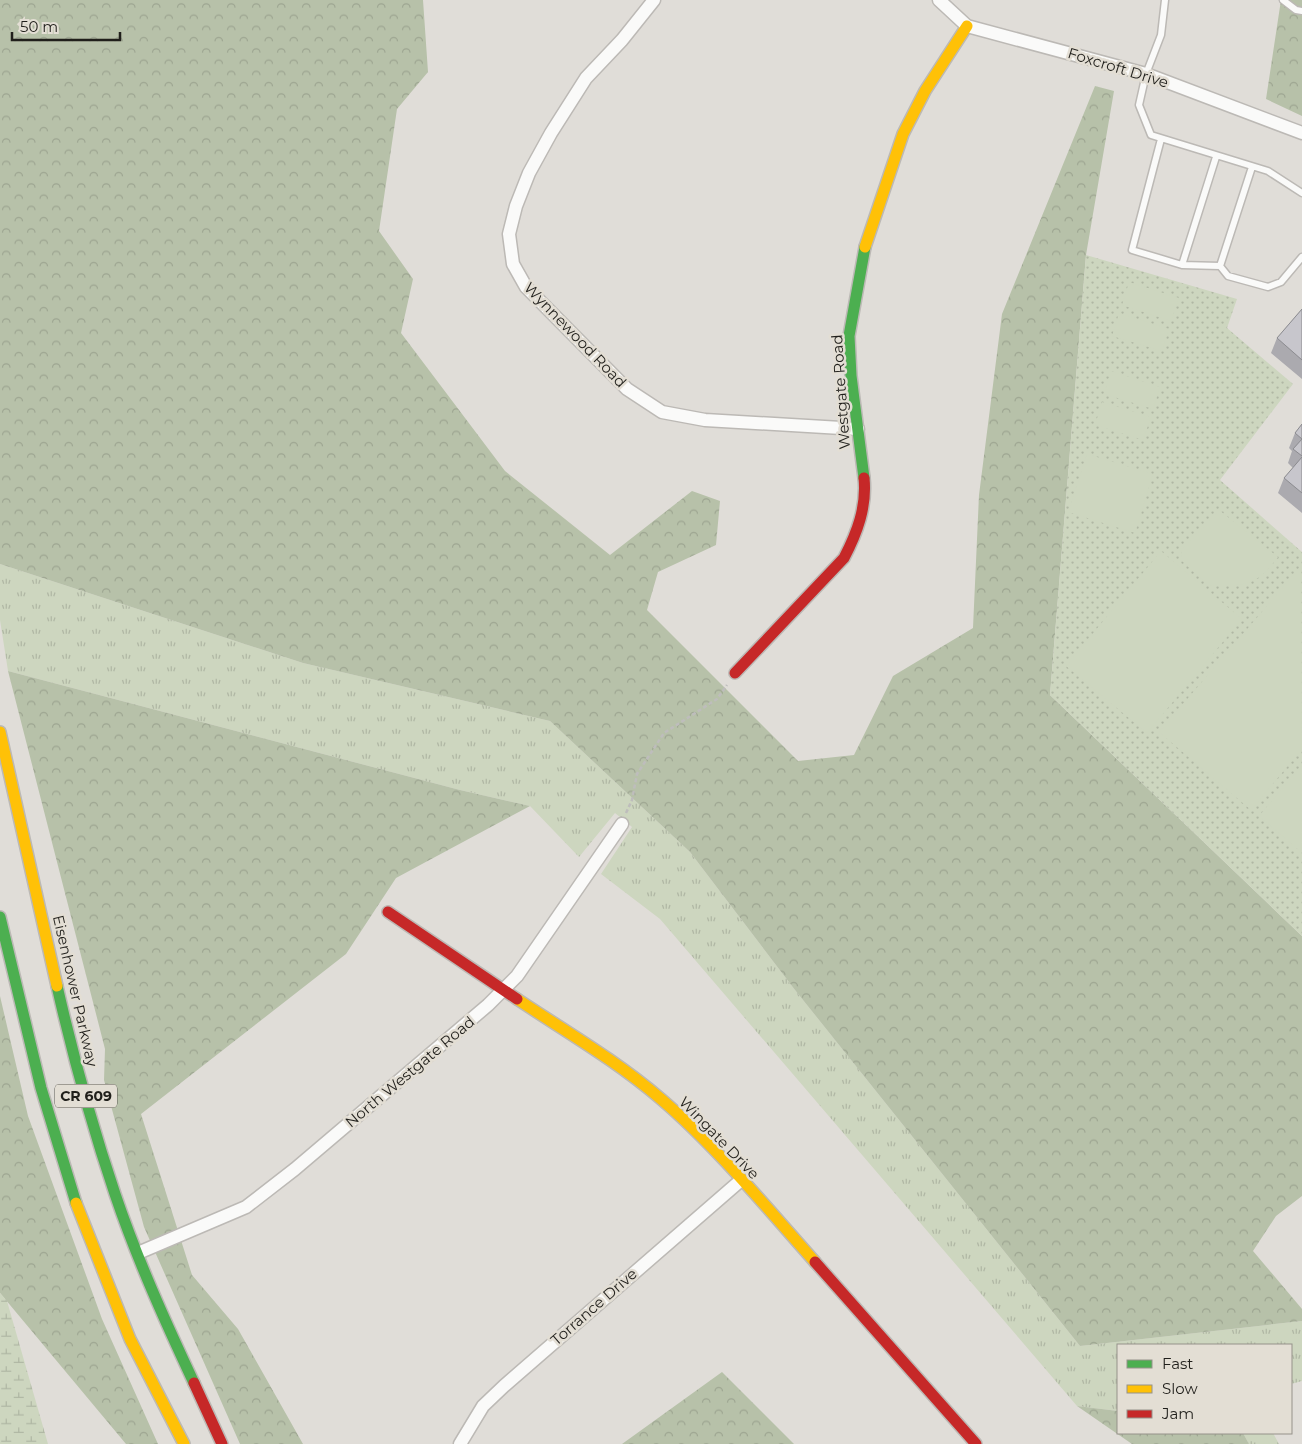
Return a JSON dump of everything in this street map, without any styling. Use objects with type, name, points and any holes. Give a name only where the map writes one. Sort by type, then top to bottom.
[{"type":"street","name":"Wynnewood Road","points":[[654,0],[622,40],[586,78],[558,119],[516,206],[509,234],[513,264],[526,288],[627,389],[662,412],[705,420],[858,429]]},
{"type":"street","name":"Foxcroft Drive","points":[[939,0],[967,26],[1146,74],[1302,133]]},
{"type":"street","name":"Westgate Road","points":[[735,673],[844,558],[856,537],[862,514],[864,490],[849,336],[857,283],[869,231],[902,134],[926,91],[967,26]]},
{"type":"street","name":"Eisenhower Parkway","points":[[0,732],[82,1085],[115,1194],[169,1329],[222,1444]]},
{"type":"street","name":"North Westgate Road","points":[[138,1253],[246,1207],[295,1169],[504,990],[517,976],[622,824]]},
{"type":"street","name":"Wingate Drive","points":[[388,912],[621,1068],[661,1099],[700,1136],[783,1226],[976,1444]]},
{"type":"street","name":"CR 609","points":[[0,917],[41,1088],[75,1200],[130,1339],[184,1444]]},
{"type":"street","name":"Torrance Drive","points":[[460,1444],[482,1406],[740,1181]]},
{"type":"lane","points":[[1165,0],[1161,35],[1146,74],[1139,105],[1151,135],[1216,157],[1268,171],[1302,193]]},
{"type":"lane","points":[[1283,0],[1296,10],[1302,11]]},
{"type":"lane","points":[[1161,139],[1132,250],[1182,265],[1220,266],[1228,276],[1268,287],[1281,282],[1302,256]]},
{"type":"lane","points":[[1182,265],[1216,157]]},
{"type":"lane","points":[[1220,266],[1252,167]]},
{"type":"path","points":[[622,824],[632,800],[637,774],[664,733],[717,699],[735,673]]},
{"type":"green space","points":[[0,0],[423,0],[428,72],[397,109],[379,231],[413,279],[401,333],[505,471],[610,555],[692,491],[720,501],[716,545],[658,572],[647,610],[798,761],[854,755],[893,676],[973,628],[979,495],[1002,314],[1095,86],[1114,91],[1086,255],[1050,695],[1302,936],[1302,1196],[1276,1216],[1253,1251],[1302,1309],[1302,1321],[1080,1346],[795,990],[690,852],[550,721],[303,663],[0,564]]},
{"type":"green space","points":[[1281,0],[1302,0],[1302,116],[1266,99]]},
{"type":"green space","points":[[1086,255],[1237,299],[1227,328],[1293,384],[1220,480],[1302,552],[1302,936],[1050,695]]},
{"type":"green space","points":[[1129,282],[1179,298],[1171,321],[1122,305]]},
{"type":"green space","points":[[1119,313],[1169,329],[1162,351],[1112,336]]},
{"type":"green space","points":[[1111,371],[1160,387],[1153,409],[1104,394]]},
{"type":"green space","points":[[1102,402],[1151,417],[1143,440],[1095,425]]},
{"type":"green space","points":[[1087,454],[1153,474],[1135,533],[1068,512]]},
{"type":"green space","points":[[1219,510],[1278,557],[1263,574],[1248,583],[1208,585],[1182,561],[1181,551]]},
{"type":"green space","points":[[1161,551],[1242,619],[1147,733],[1066,666]]},
{"type":"green space","points":[[0,564],[303,663],[550,721],[690,852],[795,990],[1080,1346],[1302,1321],[1302,1381],[1292,1384],[1292,1344],[1117,1344],[1117,1411],[1077,1406],[660,919],[601,874],[632,827],[615,813],[579,857],[530,806],[460,790],[8,671],[0,620]]},
{"type":"green space","points":[[1301,566],[1302,749],[1251,810],[1159,732]]},
{"type":"green space","points":[[8,671],[460,790],[530,806],[396,878],[346,954],[141,1114],[192,1275],[238,1329],[303,1444],[240,1444],[144,1227],[104,1080],[105,1049]]},
{"type":"green space","points":[[1302,765],[1302,853],[1259,816]]},
{"type":"green space","points":[[0,996],[28,1116],[102,1319],[158,1444],[126,1444],[0,1293]]},
{"type":"green space","points":[[0,1293],[7,1301],[48,1444],[0,1444]]},
{"type":"green space","points":[[722,1372],[794,1444],[622,1444]]},
{"type":"green space","points":[[1077,1406],[1117,1411],[1117,1434]]},
{"type":"green space","points":[[1118,1434],[1244,1434],[1249,1444],[1132,1444]]},
{"type":"green space","points":[[1244,1434],[1274,1434],[1279,1444],[1249,1444]]},
{"type":"building","points":[[1302,309],[1302,360],[1277,338]]},
{"type":"building","points":[[1302,424],[1302,439],[1295,433]]},
{"type":"building","points":[[1302,439],[1302,456],[1293,449]]},
{"type":"building","points":[[1302,457],[1302,493],[1284,478]]},
{"type":"traffic: fast","points":[[864,478],[851,376],[849,336],[865,247]]},
{"type":"traffic: fast","points":[[0,917],[41,1088],[76,1203]]},
{"type":"traffic: fast","points":[[57,986],[83,1091],[115,1194],[152,1290],[194,1383]]},
{"type":"traffic: slow","points":[[865,247],[903,134],[925,91],[967,26]]},
{"type":"traffic: slow","points":[[0,732],[57,986]]},
{"type":"traffic: slow","points":[[517,999],[609,1059],[661,1099],[721,1157],[815,1262]]},
{"type":"traffic: slow","points":[[76,1203],[130,1339],[184,1444]]},
{"type":"traffic: jam","points":[[735,673],[844,558],[860,520],[865,489],[864,478]]},
{"type":"traffic: jam","points":[[388,912],[517,999]]},
{"type":"traffic: jam","points":[[815,1262],[976,1444]]},
{"type":"traffic: jam","points":[[194,1383],[222,1444]]}]
